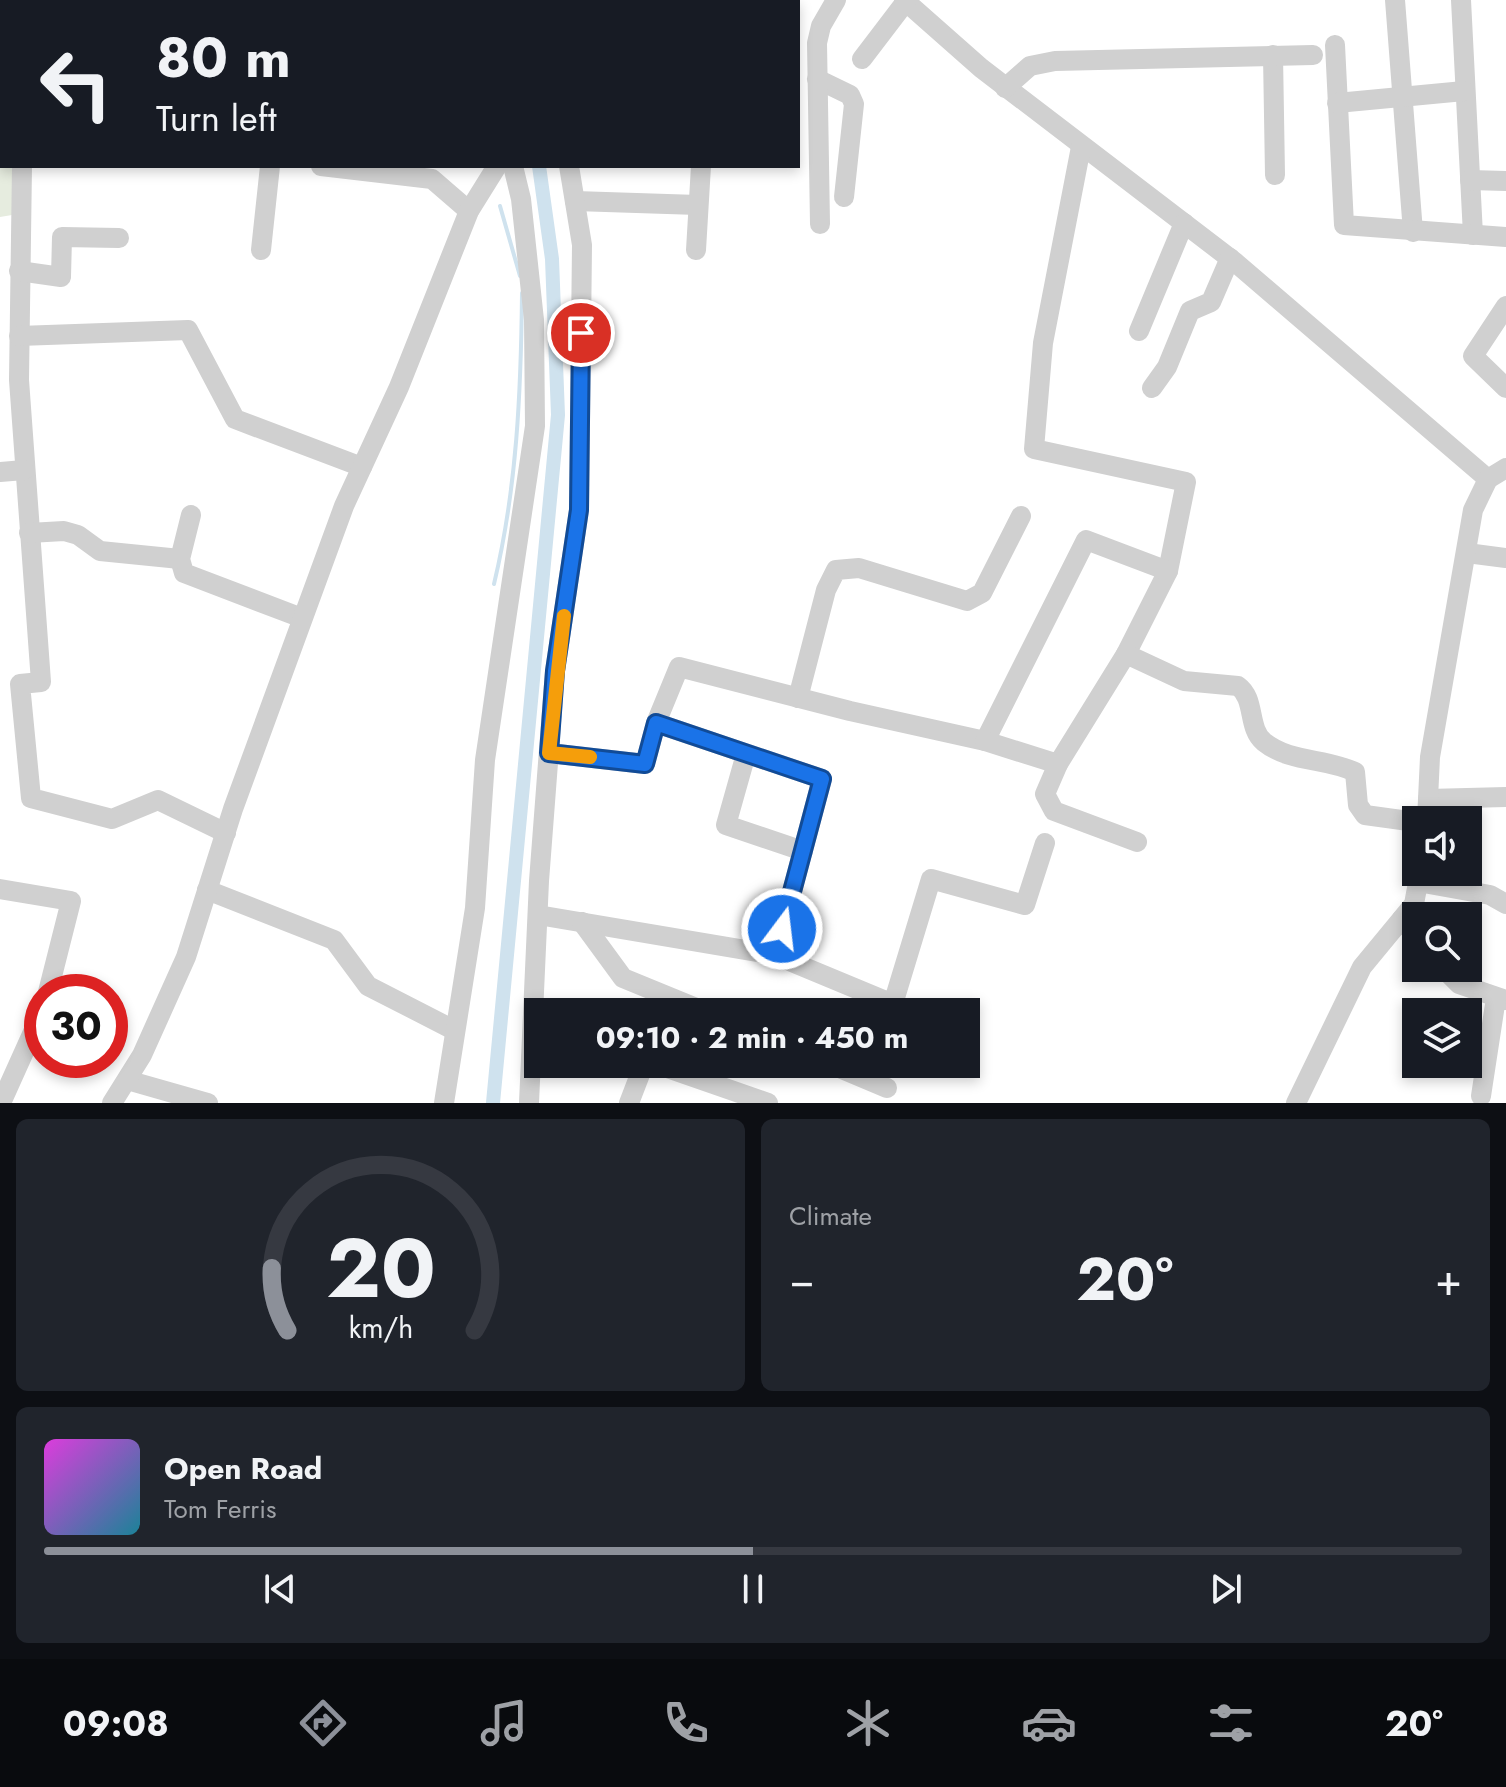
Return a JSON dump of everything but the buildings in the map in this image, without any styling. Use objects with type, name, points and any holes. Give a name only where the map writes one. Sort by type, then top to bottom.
[{"type":"street","points":[[820,224],[817,43],[821,26],[836,0]]},
{"type":"street","points":[[862,59],[906,0],[1005,88],[1230,258],[1497,474],[1473,510],[1430,757],[1427,806]]},
{"type":"street","points":[[1395,0],[1413,232]]},
{"type":"street","points":[[1461,0],[1473,235]]},
{"type":"street","points":[[1335,45],[1344,225],[1506,237]]},
{"type":"street","points":[[1273,55],[1275,175]]},
{"type":"street","points":[[1005,88],[1030,66],[1055,61],[1313,55]]},
{"type":"street","points":[[817,79],[839,87],[850,95],[854,104],[844,197]]},
{"type":"street","points":[[1337,103],[1464,91]]},
{"type":"street","points":[[1081,147],[1043,343],[1034,449],[1186,482],[1168,571],[1126,654],[1058,764],[1045,794],[1054,811],[1137,842]]},
{"type":"street","points":[[21,168],[9,216],[19,271],[9,298],[19,336],[9,381],[24,470],[41,682],[20,684],[31,798],[112,819],[158,800],[226,833]]},
{"type":"street","points":[[261,250],[270,168]]},
{"type":"street","points":[[358,168],[432,172],[469,211]]},
{"type":"street","points":[[112,1103],[142,1055],[186,957],[302,618],[469,211],[496,168]]},
{"type":"street","points":[[444,1103],[475,908],[485,760],[535,426],[534,320],[521,199],[513,168]]},
{"type":"street","points":[[529,1103],[555,671],[579,510],[582,245],[569,168]]},
{"type":"street","points":[[696,250],[701,168]]},
{"type":"street","points":[[1470,180],[1506,181]]},
{"type":"street","points":[[575,201],[698,205]]},
{"type":"street","points":[[1139,331],[1184,223]]},
{"type":"street","points":[[19,271],[61,277],[62,237],[119,238]]},
{"type":"street","points":[[1152,388],[1167,367],[1190,311],[1211,302],[1230,258]]},
{"type":"street","points":[[1506,306],[1473,356],[1506,388]]},
{"type":"street","points":[[19,336],[188,330],[235,419],[362,467]]},
{"type":"street","points":[[0,472],[24,470]]},
{"type":"street","points":[[191,515],[180,559],[184,573],[302,618]]},
{"type":"street","points":[[798,698],[826,590],[836,570],[859,568],[967,601],[982,593],[1021,516]]},
{"type":"street","points":[[29,533],[64,531],[78,535],[100,551],[180,559]]},
{"type":"street","points":[[985,741],[1086,540],[1168,571]]},
{"type":"street","points":[[1467,553],[1506,558]]},
{"type":"street","points":[[1126,654],[1184,681],[1238,686],[1245,691],[1258,732],[1265,742],[1294,756],[1355,772],[1358,805],[1365,815],[1402,820]]},
{"type":"street","points":[[549,753],[645,764],[656,723],[679,667],[985,741],[1058,764]]},
{"type":"street","points":[[656,723],[822,779],[775,955]]},
{"type":"street","points":[[746,754],[726,825],[803,851]]},
{"type":"street","points":[[1451,806],[1506,797]]},
{"type":"street","points":[[538,915],[775,955],[893,1004],[931,879],[1025,905],[1045,843]]},
{"type":"street","points":[[1454,886],[1490,895],[1506,904]]},
{"type":"street","points":[[0,889],[71,901],[53,974]]},
{"type":"street","points":[[207,890],[334,940],[368,986],[454,1030]]},
{"type":"street","points":[[1296,1103],[1362,967],[1402,919]]},
{"type":"street","points":[[582,922],[623,978],[672,998]]},
{"type":"street","points":[[1457,982],[1501,999],[1481,1096]]},
{"type":"street","points":[[1,1103],[24,1052]]},
{"type":"street","points":[[629,1103],[639,1078]]},
{"type":"street","points":[[696,1078],[768,1103]]},
{"type":"street","points":[[863,1078],[887,1088]]},
{"type":"street","points":[[127,1080],[208,1103]]},
{"type":"shaded area","points":[[0,168],[14,168],[18,214],[0,217]]},
{"type":"waterway","points":[[493,1103],[558,415],[552,259],[539,168]]},
{"type":"waterway","points":[[500,206],[520,276]]},
{"type":"waterway","points":[[494,584],[513,476],[522,293]]},
{"type":"slow traffic","points":[[564,616],[555,671],[549,753],[590,757]]},
{"type":"route","points":[[581,333],[579,510],[555,671],[549,753],[645,764],[656,723],[822,779],[782,929]]}]
